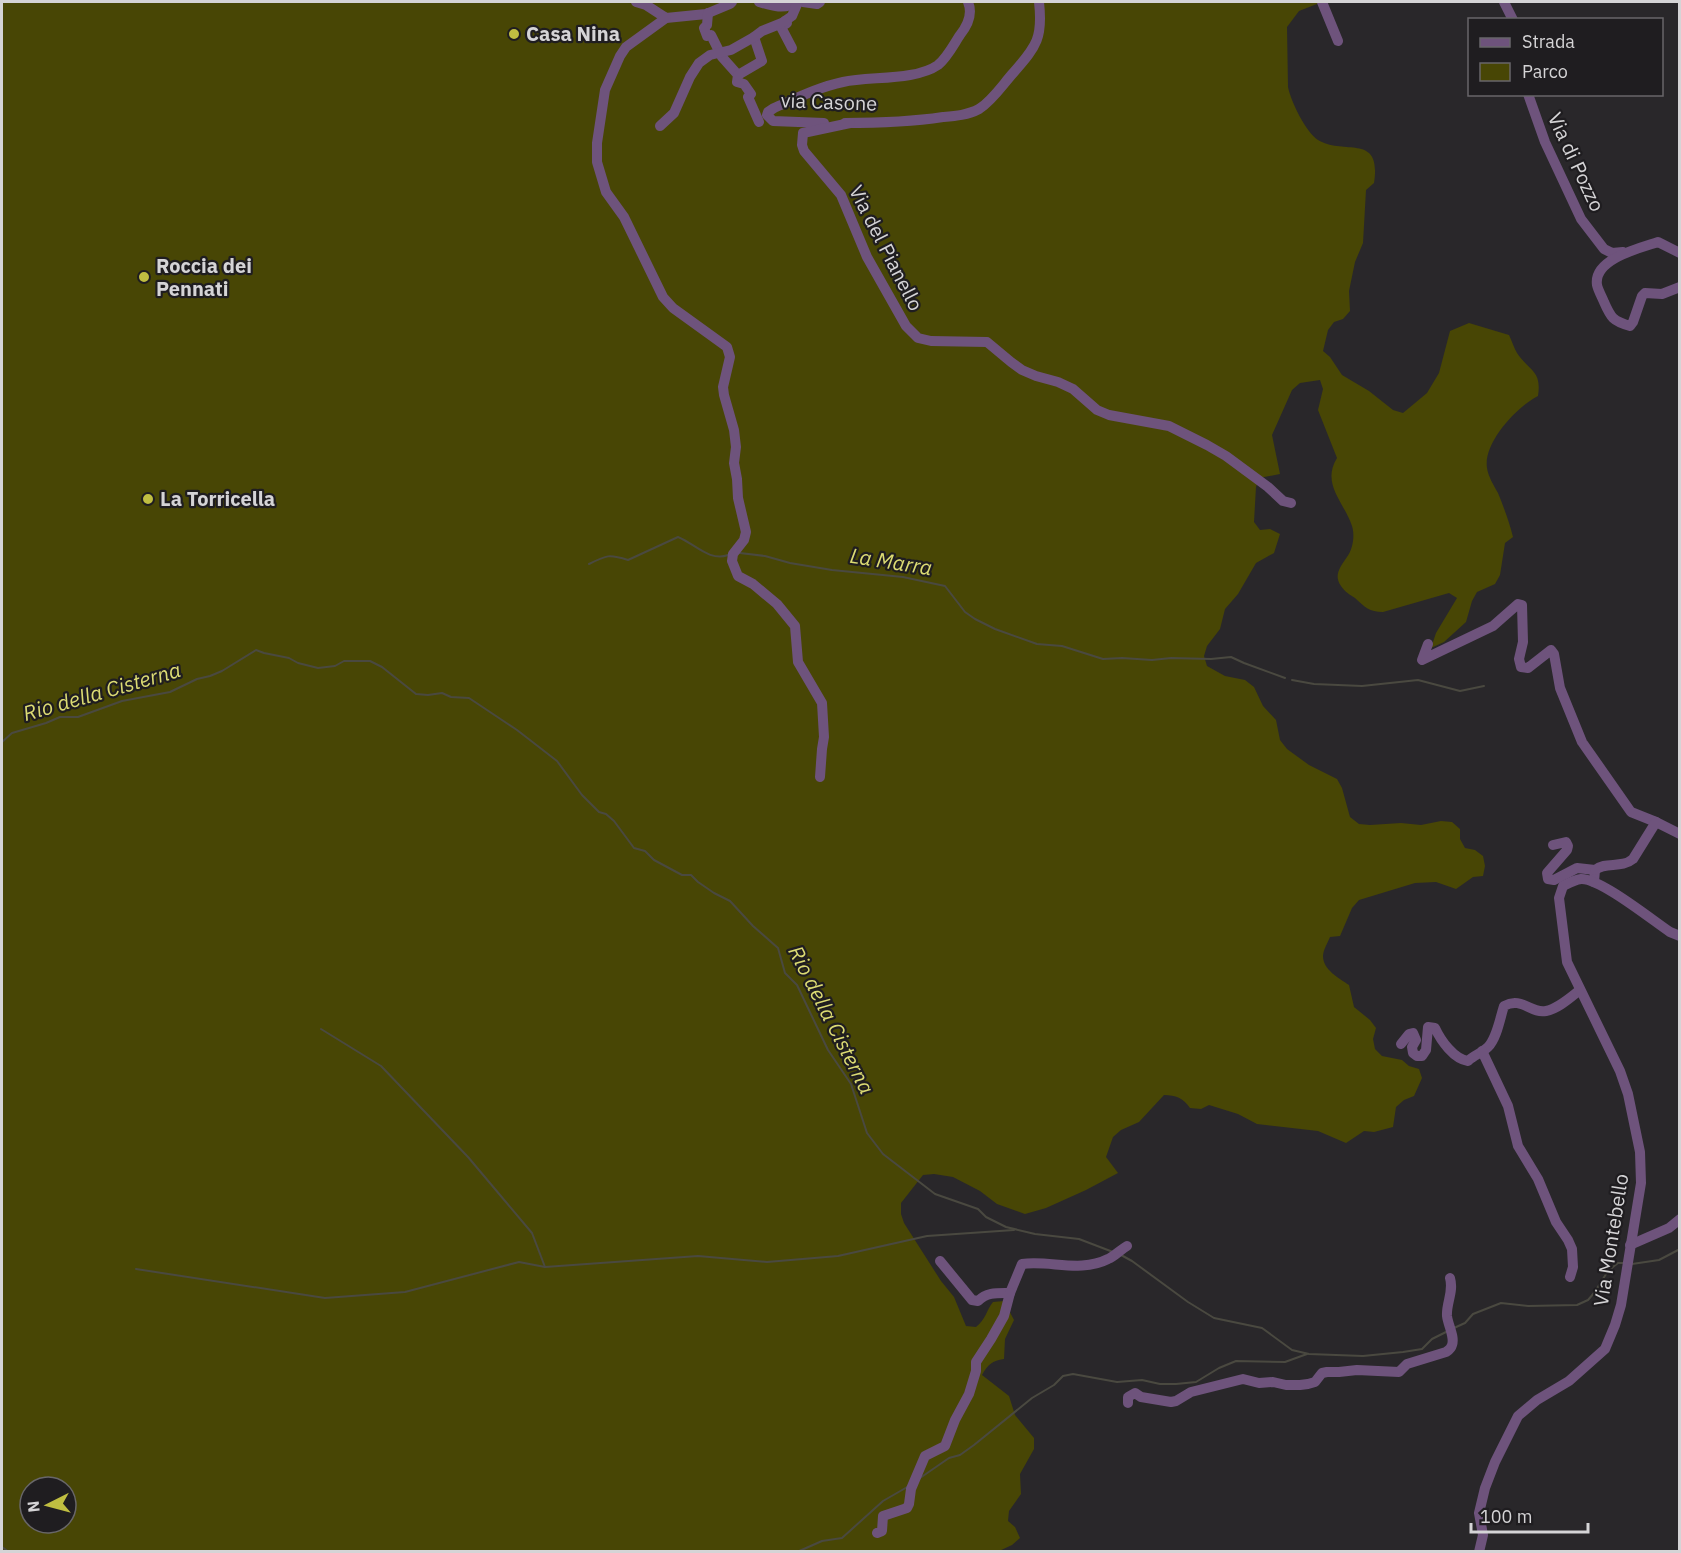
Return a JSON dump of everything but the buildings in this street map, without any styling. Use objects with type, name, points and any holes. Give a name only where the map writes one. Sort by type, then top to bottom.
[{"type":"street","points":[[636,2],[646,5],[666,18]]},
{"type":"street","points":[[732,2],[708,13],[666,18],[626,47],[605,90],[598,128],[597,162],[606,192],[624,217],[663,297],[673,308],[727,347],[730,357],[723,387],[734,430],[736,447],[734,464],[738,498],[746,532],[744,540],[733,554],[732,561],[738,576],[753,584],[777,604],[795,626],[798,662],[822,703],[824,737],[820,777]]},
{"type":"street","points":[[759,2],[790,7],[797,2]]},
{"type":"street","points":[[792,48],[781,27],[787,23],[797,2]]},
{"type":"street","points":[[804,2],[817,4],[820,2]]},
{"type":"street","name":"via Casone","points":[[968,2],[971,9],[968,25],[939,65],[923,72],[845,81],[824,87],[774,108],[768,112],[767,116],[773,121],[850,123],[931,119],[965,114],[979,109],[1026,58],[1036,43],[1040,31],[1039,2]]},
{"type":"street","points":[[1322,2],[1338,41]]},
{"type":"street","points":[[1504,2],[1512,18]]},
{"type":"street","points":[[708,13],[707,25],[704,28],[707,36],[711,35],[720,53],[738,75],[737,82],[744,84],[751,94],[748,97],[759,122]]},
{"type":"street","points":[[660,126],[674,113],[699,63],[710,55],[731,50],[762,31],[789,19]]},
{"type":"street","points":[[738,75],[762,61],[754,38]]},
{"type":"street","name":"Via di Pozzo","points":[[1529,96],[1545,142],[1581,219],[1604,249],[1612,254],[1629,252]]},
{"type":"street","name":"Via del Pianello","points":[[850,123],[803,133],[802,145],[804,151],[841,195],[867,257],[912,333],[918,338],[931,341],[987,342],[1022,370],[1072,389],[1097,410],[1109,415],[1169,426],[1207,445],[1226,456],[1283,501],[1291,503]]},
{"type":"street","points":[[1680,253],[1658,242],[1629,252],[1606,264],[1597,277],[1597,286],[1611,317],[1630,326],[1642,296],[1646,293],[1662,294],[1680,287]]},
{"type":"street","points":[[1428,644],[1422,660],[1493,626],[1518,604],[1522,605],[1523,642],[1519,659],[1521,667],[1528,668],[1551,650],[1554,654],[1560,688],[1582,742],[1631,812],[1680,834]]},
{"type":"street","points":[[1656,822],[1633,859],[1628,863],[1601,865],[1595,870],[1594,882],[1670,932],[1680,936]]},
{"type":"street","points":[[1553,844],[1566,842],[1568,846],[1547,873],[1549,880],[1554,880],[1577,868],[1595,870]]},
{"type":"street","name":"Via Montebello","points":[[1479,1551],[1483,1536],[1479,1513],[1485,1488],[1518,1416],[1537,1400],[1569,1381],[1605,1349],[1615,1325],[1627,1271],[1641,1183],[1640,1152],[1628,1094],[1620,1071],[1567,962],[1559,898],[1563,886],[1574,880],[1594,882]]},
{"type":"street","points":[[1401,1044],[1409,1034],[1413,1033],[1416,1040],[1412,1047],[1413,1053],[1422,1056],[1426,1050],[1428,1027],[1435,1028],[1443,1042],[1464,1061],[1468,1061],[1489,1047],[1504,1006],[1518,1003],[1542,1012],[1550,1010],[1580,990]]},
{"type":"street","points":[[1482,1051],[1509,1106],[1518,1146],[1538,1179],[1556,1222],[1572,1250],[1573,1267],[1570,1277]]},
{"type":"street","points":[[1629,1251],[1680,1219]]},
{"type":"street","points":[[877,1533],[882,1531],[883,1516],[903,1510],[909,1504],[911,1489],[925,1456],[945,1446],[955,1420],[969,1394],[976,1371],[976,1362],[992,1340],[1004,1316],[1010,1293],[1022,1264],[1033,1262],[1085,1266],[1108,1259],[1120,1250]]},
{"type":"street","points":[[940,1261],[972,1300],[978,1301],[983,1296],[991,1294],[1010,1293]]},
{"type":"street","points":[[1128,1403],[1128,1397],[1134,1393],[1141,1397],[1171,1402],[1191,1392],[1243,1379],[1259,1383],[1300,1385],[1315,1382],[1322,1373],[1327,1372],[1357,1370],[1399,1372],[1407,1364],[1446,1352],[1452,1344],[1447,1309],[1452,1292],[1450,1278]]},
{"type":"green space","points":[[2,2],[1322,2],[1299,11],[1287,27],[1288,87],[1300,116],[1313,136],[1328,144],[1367,151],[1375,167],[1374,183],[1366,190],[1363,243],[1355,262],[1349,291],[1350,311],[1343,319],[1334,322],[1328,330],[1323,351],[1342,375],[1369,391],[1393,410],[1403,413],[1427,393],[1439,373],[1450,331],[1469,323],[1509,335],[1517,353],[1534,372],[1539,387],[1538,396],[1512,416],[1496,436],[1487,458],[1491,481],[1498,493],[1513,537],[1505,543],[1500,575],[1495,584],[1477,592],[1466,622],[1444,642],[1431,648],[1436,633],[1457,598],[1449,593],[1383,612],[1371,610],[1365,606],[1342,588],[1338,578],[1342,564],[1352,546],[1353,530],[1331,476],[1337,458],[1318,410],[1323,389],[1320,380],[1300,383],[1292,390],[1272,435],[1280,474],[1259,478],[1256,487],[1254,522],[1260,530],[1270,529],[1280,534],[1274,553],[1256,563],[1238,594],[1225,609],[1220,629],[1207,646],[1204,656],[1207,666],[1225,676],[1245,680],[1254,687],[1263,706],[1276,720],[1280,740],[1287,749],[1309,765],[1337,779],[1342,788],[1350,817],[1359,824],[1370,825],[1401,823],[1421,825],[1441,821],[1452,822],[1460,829],[1460,839],[1465,848],[1475,850],[1483,856],[1485,866],[1483,876],[1473,877],[1456,889],[1436,882],[1415,883],[1359,900],[1352,908],[1340,936],[1330,937],[1324,951],[1326,965],[1332,973],[1349,985],[1354,1007],[1376,1028],[1373,1039],[1375,1049],[1382,1056],[1402,1060],[1409,1066],[1419,1069],[1422,1078],[1414,1096],[1404,1100],[1396,1107],[1393,1127],[1374,1132],[1364,1131],[1346,1143],[1318,1131],[1257,1124],[1238,1114],[1209,1105],[1201,1109],[1190,1108],[1179,1098],[1164,1095],[1139,1122],[1121,1130],[1113,1137],[1106,1157],[1118,1173],[1046,1208],[1025,1214],[997,1204],[980,1191],[953,1177],[934,1174],[923,1175],[901,1203],[904,1223],[941,1281],[954,1297],[966,1326],[976,1327],[993,1302],[1004,1301],[1014,1320],[1005,1339],[1004,1359],[991,1364],[982,1375],[1009,1396],[1015,1415],[1034,1438],[1034,1449],[1020,1474],[1021,1494],[1009,1511],[1008,1521],[1015,1527],[1020,1538],[999,1551],[2,1552]]},
{"type":"waterway","name":"La Marra","points":[[589,564],[608,556],[628,560],[678,537],[709,554],[721,557],[728,555]]},
{"type":"waterway","name":"La Marra","points":[[740,553],[832,570],[903,577],[945,586],[965,612],[975,619],[1037,644],[1062,646],[1103,659],[1231,657],[1285,678]]},
{"type":"waterway","name":"Rio della Cisterna","points":[[2,742],[12,733],[60,717],[78,717],[122,701],[170,692],[197,679],[222,671],[256,650],[318,668],[335,666],[344,661],[370,661],[382,667],[416,694],[442,693],[451,697],[469,698],[517,730],[557,761],[582,795],[599,812],[606,814],[614,821],[634,848],[645,851],[654,860],[682,875],[691,875],[714,893],[730,901],[778,948],[785,973],[797,985],[828,1050],[851,1084],[867,1133],[883,1154],[935,1194],[978,1209],[986,1217],[1006,1227],[1035,1234],[1079,1239],[1113,1252]]},
{"type":"waterway","points":[[1292,680],[1314,684],[1362,686],[1418,680],[1460,691],[1484,686]]},
{"type":"waterway","points":[[321,1029],[381,1066],[468,1157],[532,1233],[545,1267]]},
{"type":"waterway","points":[[136,1269],[325,1298],[405,1292],[519,1262],[545,1267],[698,1256],[767,1262],[838,1256],[927,1236],[1014,1230]]},
{"type":"waterway","name":"Rio della Cisterna","points":[[1632,1264],[1659,1260],[1680,1249]]},
{"type":"waterway","name":"Rio della Cisterna","points":[[1121,1255],[1214,1318],[1262,1328],[1292,1350],[1309,1354],[1363,1356],[1403,1352],[1422,1349],[1432,1339],[1446,1332]]},
{"type":"waterway","name":"Rio della Cisterna","points":[[1454,1328],[1465,1323],[1473,1314],[1501,1303],[1528,1306],[1577,1305],[1588,1300],[1608,1271],[1618,1263],[1623,1263]]},
{"type":"waterway","points":[[920,1478],[949,1458],[960,1455],[1063,1376],[1073,1374],[1117,1382],[1142,1380],[1160,1384],[1176,1384],[1196,1382],[1236,1361],[1285,1362],[1307,1354]]},
{"type":"waterway","points":[[797,1552],[822,1541],[842,1538],[883,1501],[909,1486]]},
{"type":"waterway","points":[[2,1547],[9,1552]]},
{"type":"place","name":"Casa Nina","points":[[514,34]]},
{"type":"place","name":"Roccia dei Pennati","points":[[144,277]]},
{"type":"place","name":"La Torricella","points":[[148,499]]}]
